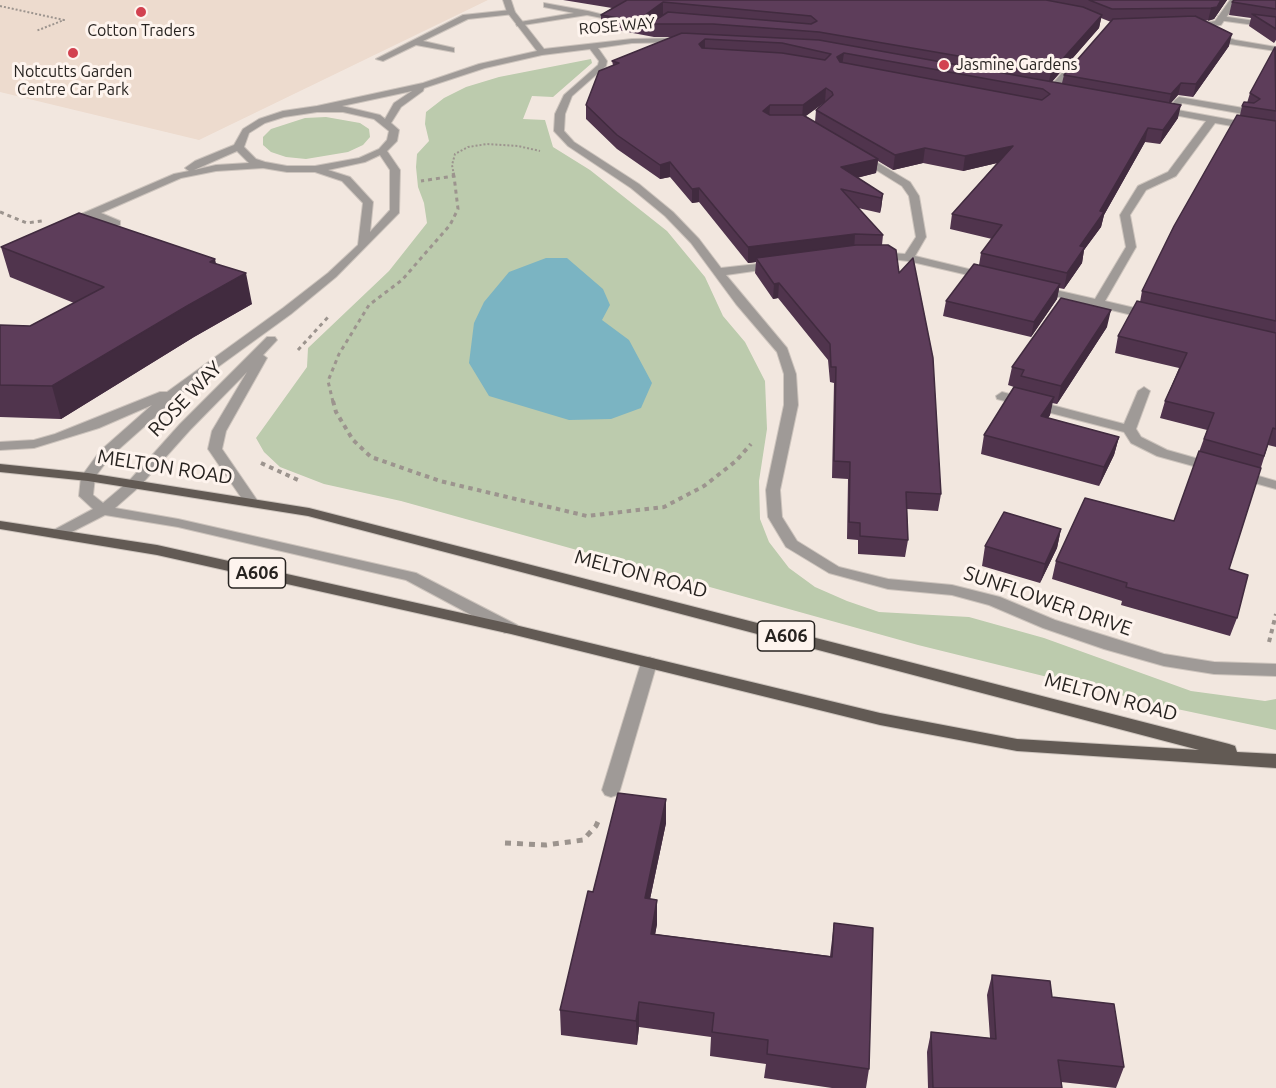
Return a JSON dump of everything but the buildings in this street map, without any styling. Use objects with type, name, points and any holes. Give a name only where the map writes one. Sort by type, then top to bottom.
[{"type":"main road","name":"MELTON ROAD","points":[[0,468],[88,477],[309,512],[1270,761]]},
{"type":"main road","name":"MELTON ROAD","points":[[0,525],[157,550],[512,629],[880,719],[1017,745],[1270,761]]},
{"type":"street","points":[[507,0],[511,12],[543,52]]},
{"type":"street","points":[[1222,0],[1233,1]]},
{"type":"street","points":[[1185,26],[1218,23],[1233,1]]},
{"type":"street","points":[[548,5],[612,18]]},
{"type":"street","points":[[380,59],[466,17],[511,12]]},
{"type":"street","points":[[520,24],[588,13]]},
{"type":"street","points":[[1221,18],[1276,26]]},
{"type":"street","points":[[1197,26],[1233,42],[1276,48]]},
{"type":"street","points":[[444,28],[462,32]]},
{"type":"street","name":"ROSE WAY","points":[[316,109],[425,85],[482,66],[543,52],[632,41],[688,40]]},
{"type":"street","points":[[415,42],[451,50]]},
{"type":"street","name":"SUNFLOWER DRIVE","points":[[592,45],[603,61],[602,66],[568,95],[560,114],[559,130],[571,144],[656,202],[695,241],[740,302],[783,351],[790,374],[791,405],[773,490],[775,517],[791,543],[834,570],[888,584],[952,590],[994,601],[1070,631],[1164,660],[1214,668],[1276,670]]},
{"type":"street","points":[[1051,91],[1084,54]]},
{"type":"street","name":"ROSE WAY","points":[[387,123],[397,105],[425,85]]},
{"type":"street","points":[[1172,112],[1179,100],[1249,112]]},
{"type":"street","points":[[1148,108],[1276,131]]},
{"type":"street","points":[[59,227],[178,176],[198,163],[239,147],[246,131],[283,114],[316,109],[365,113],[387,123],[394,130],[392,141],[382,151],[352,163],[315,169],[287,169],[263,165],[253,161],[239,147]]},
{"type":"street","points":[[1098,303],[1131,247],[1125,215],[1142,188],[1172,174],[1212,120]]},
{"type":"street","name":"ROSE WAY","points":[[88,477],[105,454],[177,390],[287,311],[363,246],[395,211],[395,170],[382,151]]},
{"type":"street","points":[[852,152],[906,184],[914,196],[921,237],[908,258]]},
{"type":"street","points":[[178,176],[216,168],[263,165]]},
{"type":"street","points":[[315,169],[346,179],[369,202],[363,246]]},
{"type":"street","points":[[92,213],[116,223]]},
{"type":"street","points":[[865,255],[908,258],[996,279]]},
{"type":"street","points":[[719,272],[790,263]]},
{"type":"street","points":[[1030,287],[1163,318]]},
{"type":"street","name":"ROSE WAY","points":[[252,503],[215,449],[219,431],[287,311]]},
{"type":"street","name":"ROSE WAY","points":[[57,534],[103,510],[134,484],[185,427],[271,340]]},
{"type":"street","name":"ROSE WAY","points":[[0,446],[34,444],[60,437],[177,390]]},
{"type":"street","points":[[1130,429],[1144,391]]},
{"type":"street","points":[[1002,396],[1130,429],[1136,440],[1162,453],[1276,485]]},
{"type":"street","points":[[88,477],[86,496],[103,510],[178,523],[411,576],[512,629]]},
{"type":"street","points":[[611,790],[649,663]]},
{"type":"path","points":[[0,6],[64,20],[36,30]]},
{"type":"path","points":[[542,152],[518,146],[487,144],[468,147],[455,154],[452,165],[458,209],[450,225],[402,280],[369,305],[339,354],[328,381],[336,412],[353,440],[371,457],[440,481],[519,502],[587,516],[664,507],[704,486],[736,461],[754,441]]},
{"type":"path","points":[[410,182],[454,176]]},
{"type":"path","points":[[0,212],[27,223],[46,220]]},
{"type":"path","points":[[299,349],[330,315]]},
{"type":"path","points":[[255,458],[261,464],[307,484]]},
{"type":"path","points":[[1267,650],[1276,614]]},
{"type":"path","points":[[505,843],[546,844],[583,840],[596,826],[611,790]]},
{"type":"shaded area","points":[[0,0],[488,0],[199,140],[0,92]]},
{"type":"green space","points":[[591,59],[592,63],[553,97],[532,96],[523,119],[545,120],[553,147],[590,170],[667,231],[705,277],[723,316],[745,342],[765,381],[767,429],[759,481],[760,519],[769,542],[789,568],[815,587],[879,612],[969,617],[1044,638],[1191,691],[1265,701],[1276,699],[1276,730],[1177,709],[918,645],[401,501],[324,484],[280,467],[264,452],[256,438],[307,367],[308,348],[389,271],[427,223],[424,203],[418,187],[416,167],[417,154],[429,141],[425,124],[426,112],[444,98],[466,87],[499,77]]},
{"type":"green space","points":[[326,117],[360,123],[369,129],[370,137],[363,145],[348,152],[306,159],[286,157],[271,152],[263,145],[263,137],[271,129],[305,118]]},
{"type":"water","points":[[546,258],[567,258],[603,289],[610,305],[602,320],[629,340],[652,383],[641,408],[611,419],[569,420],[489,396],[469,363],[474,323],[484,302],[509,272]]},
{"type":"place","name":"Cotton Traders","points":[[141,12]]},
{"type":"place","name":"Notcutts Garden Centre Car Park","points":[[73,53]]},
{"type":"place","name":"Jasmine Gardens","points":[[944,65]]}]
